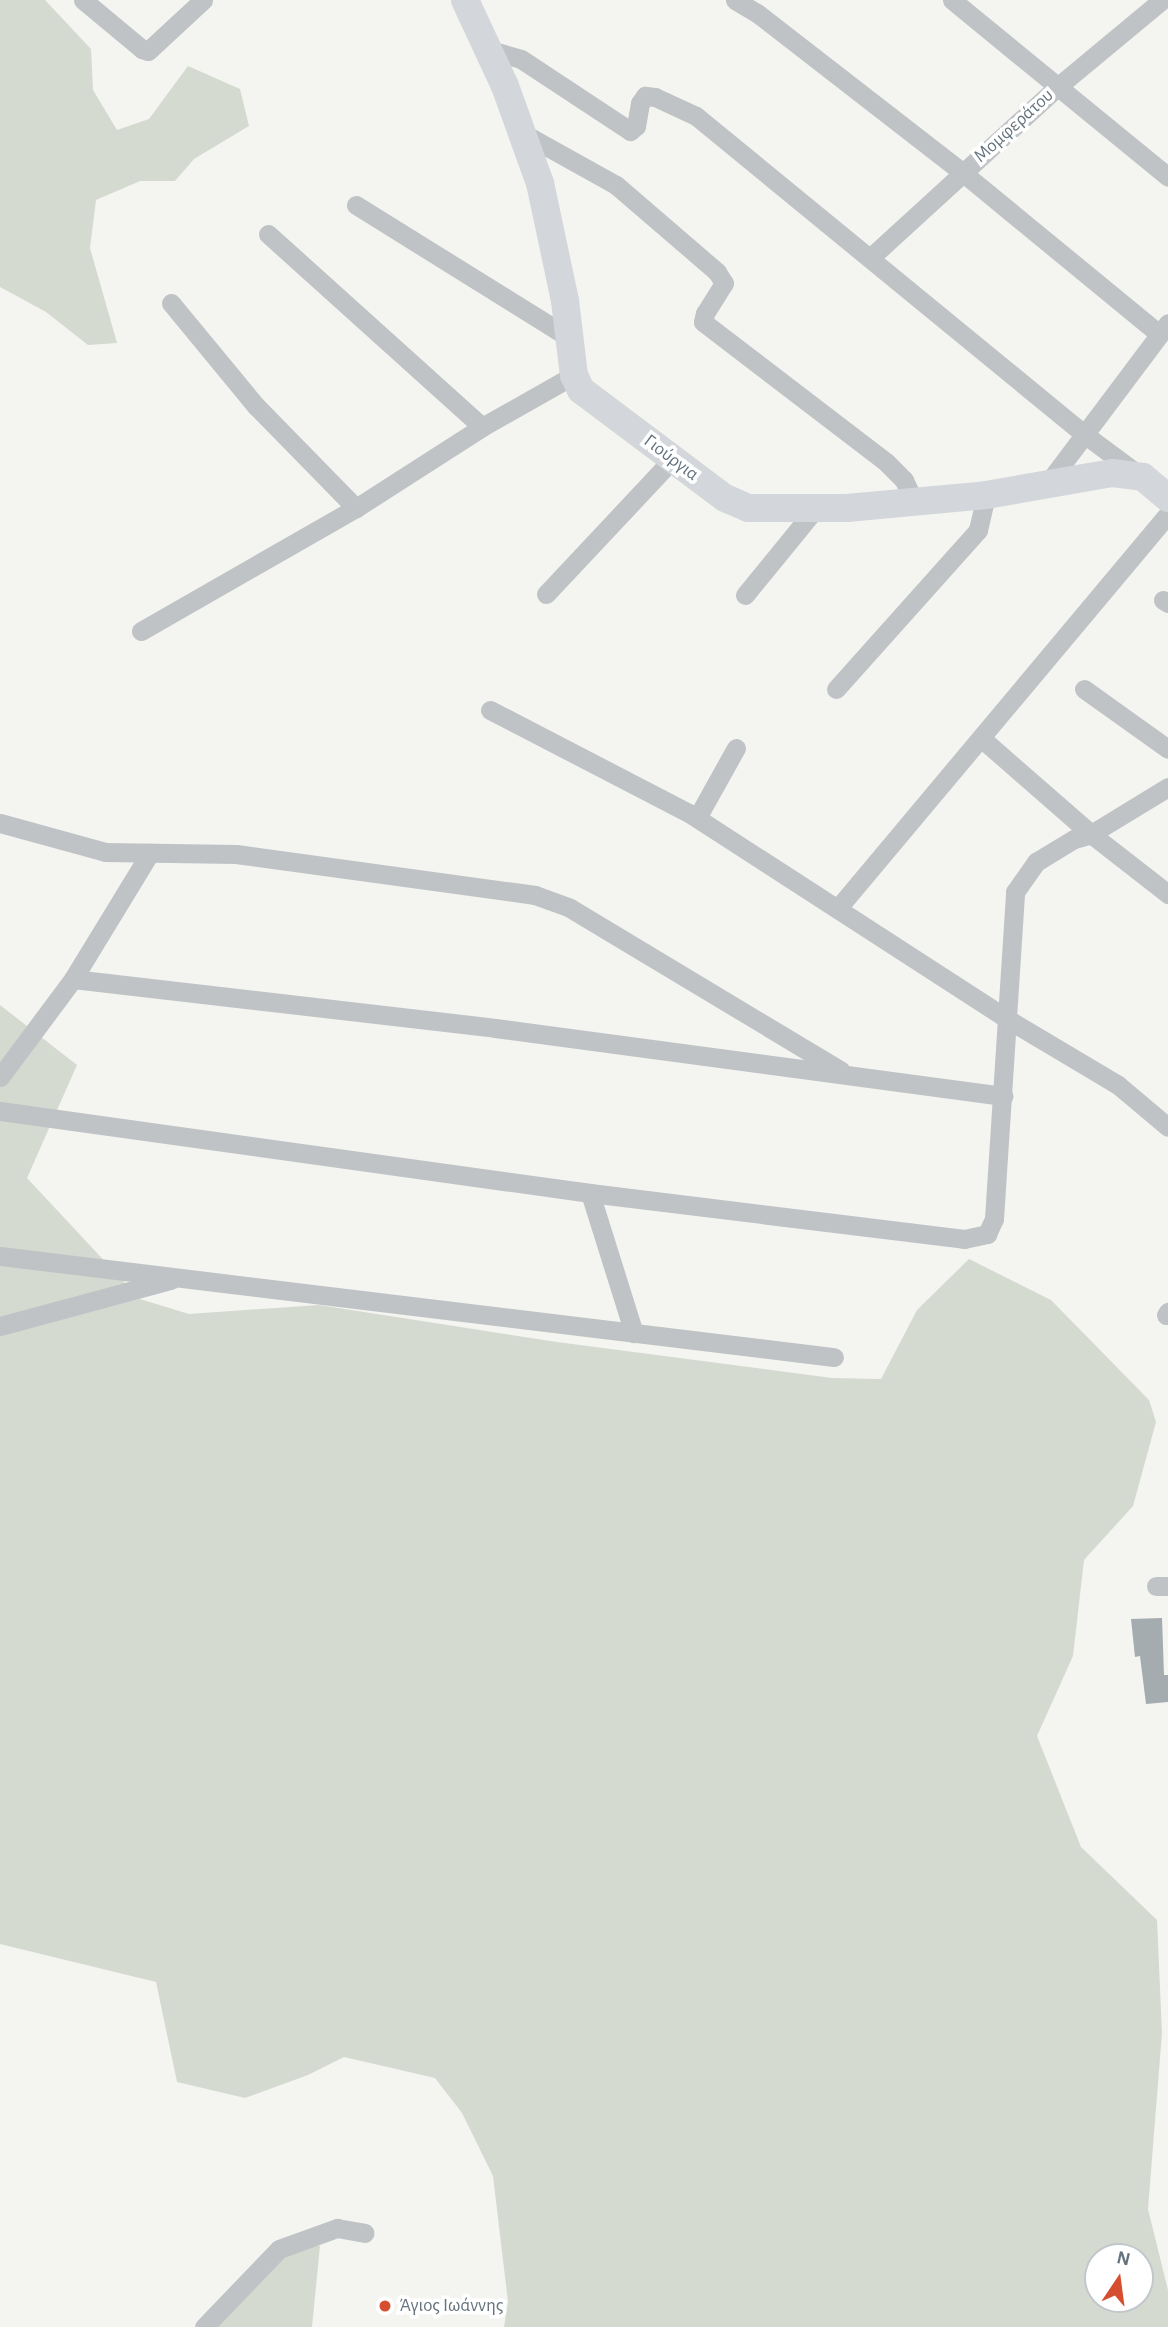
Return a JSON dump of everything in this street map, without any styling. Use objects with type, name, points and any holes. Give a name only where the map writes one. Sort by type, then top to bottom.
[{"type":"street","points":[[83,0],[142,50],[148,51],[203,0]]},
{"type":"street","points":[[141,631],[356,508],[482,427],[574,375],[570,338],[540,183],[490,50],[465,0]]},
{"type":"street","points":[[735,0],[757,13],[1164,329],[1048,483]]},
{"type":"street","points":[[952,0],[1056,88],[1168,177]]},
{"type":"street","name":"Μομφεράτου","points":[[871,257],[1056,88],[1162,0]]},
{"type":"street","points":[[490,50],[520,59],[623,129],[630,131],[636,126],[640,103],[645,96],[655,97],[696,116],[1084,434],[1168,498]]},
{"type":"street","points":[[519,131],[616,185],[717,272],[724,283],[705,313],[704,322],[886,462],[904,480],[914,501]]},
{"type":"street","points":[[356,205],[570,338]]},
{"type":"street","points":[[268,234],[482,427]]},
{"type":"street","points":[[171,303],[256,406],[356,508]]},
{"type":"street","name":"Γιούργια","points":[[574,375],[581,390],[672,460],[724,498],[748,508],[816,508],[986,495],[1112,473],[1143,477]]},
{"type":"street","points":[[546,594],[672,460]]},
{"type":"street","points":[[836,689],[978,530],[986,495]]},
{"type":"street","points":[[745,595],[816,508]]},
{"type":"street","points":[[838,908],[1168,514]]},
{"type":"street","points":[[1084,689],[1168,749]]},
{"type":"street","points":[[490,710],[697,818],[1009,1020],[1118,1085],[1168,1127]]},
{"type":"street","points":[[981,738],[1091,834],[1168,894]]},
{"type":"street","points":[[697,818],[736,748]]},
{"type":"street","points":[[0,1111],[590,1193],[964,1239],[987,1234],[994,1219],[1009,1020],[1015,891],[1036,862],[1074,839],[1091,834],[1168,787]]},
{"type":"street","points":[[0,823],[105,852],[236,854],[535,895],[570,908],[848,1075]]},
{"type":"street","points":[[0,1077],[73,979],[150,853]]},
{"type":"street","points":[[73,979],[495,1028],[1003,1096]]},
{"type":"street","points":[[590,1193],[634,1332]]},
{"type":"street","points":[[0,1256],[834,1356]]},
{"type":"street","points":[[0,1326],[183,1277]]},
{"type":"street","points":[[204,2327],[279,2249],[337,2228],[365,2233]]},
{"type":"shaded area","points":[[0,0],[45,0],[91,49],[93,90],[117,130],[149,119],[188,66],[240,89],[249,126],[194,159],[175,181],[140,181],[96,200],[90,248],[117,343],[88,345],[46,312],[0,287]]},
{"type":"shaded area","points":[[0,1005],[77,1065],[27,1178],[140,1299],[189,1314],[319,1305],[557,1342],[832,1378],[881,1379],[917,1310],[969,1259],[1051,1300],[1149,1400],[1156,1422],[1133,1506],[1084,1560],[1073,1656],[1037,1736],[1081,1847],[1157,1920],[1162,2033],[1148,2209],[1168,2290],[1168,2327],[504,2327],[508,2302],[493,2176],[462,2113],[435,2078],[344,2057],[308,2075],[245,2098],[177,2082],[156,1982],[0,1944]]},
{"type":"shaded area","points":[[295,2241],[320,2246],[312,2327],[210,2327]]},
{"type":"building","points":[[1162,1618],[1168,1702],[1146,1704],[1140,1656],[1135,1657],[1131,1619]]},
{"type":"place","name":"Άγιος Ιωάννης","points":[[385,2306]]}]
